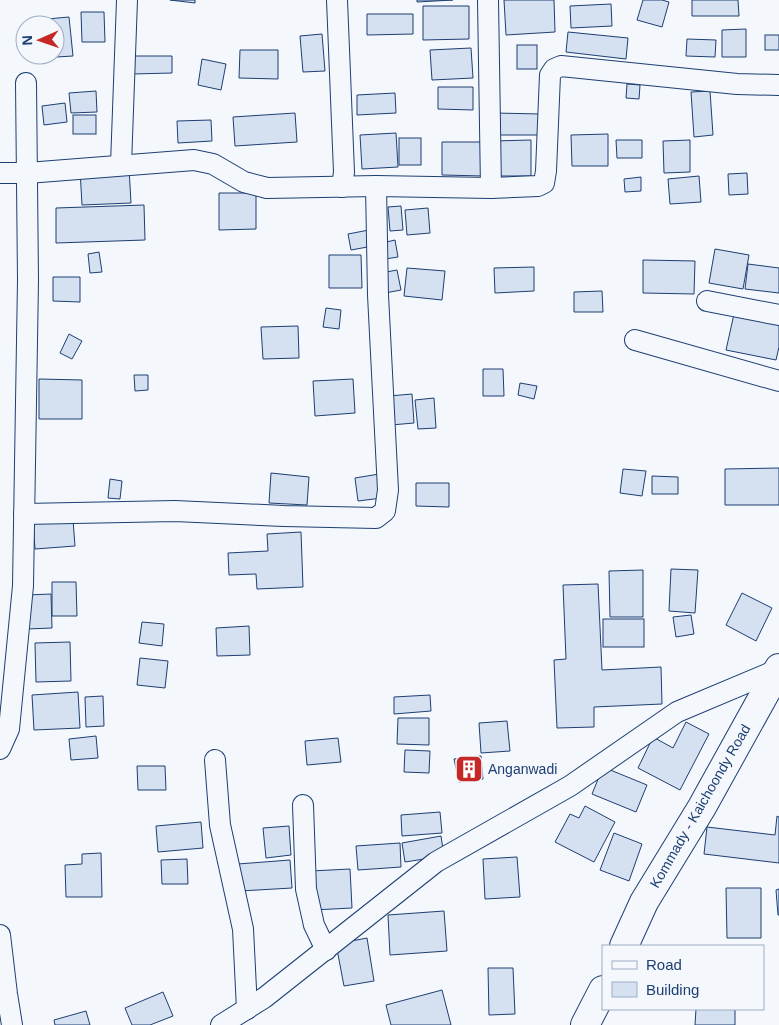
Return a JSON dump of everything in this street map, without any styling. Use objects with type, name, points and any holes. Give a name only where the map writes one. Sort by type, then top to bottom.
[{"type":"main road","name":"Kommady - Kaichoondy Road","points":[[624,945],[644,902],[702,807],[779,669]]},
{"type":"main road","points":[[585,1025],[602,992]]},
{"type":"street","points":[[121,165],[126,0]]},
{"type":"street","points":[[337,0],[344,172],[342,187]]},
{"type":"street","points":[[488,0],[491,188]]},
{"type":"street","points":[[0,173],[27,173],[194,160],[213,164],[244,182],[267,188],[376,186],[491,188],[538,186],[544,183],[548,139],[550,75],[554,68],[561,66],[737,84],[779,86]]},
{"type":"street","points":[[0,750],[9,729],[23,586],[28,280],[26,83]]},
{"type":"street","points":[[24,514],[175,511],[376,518],[385,511],[388,490],[378,295],[376,186]]},
{"type":"street","points":[[707,301],[779,315]]},
{"type":"street","points":[[635,340],[779,381]]},
{"type":"street","points":[[221,1025],[264,998],[436,862],[570,786],[677,712],[779,669]]},
{"type":"street","points":[[215,760],[220,825],[243,929],[247,1009]]},
{"type":"street","points":[[303,805],[306,889],[314,925],[326,950]]},
{"type":"street","points":[[0,936],[3,995],[12,1025]]},
{"type":"building","points":[[170,0],[195,0],[195,3]]},
{"type":"building","points":[[417,0],[453,0],[417,2]]},
{"type":"building","points":[[504,0],[554,0],[555,32],[506,35]]},
{"type":"building","points":[[643,0],[669,2],[662,27],[637,20]]},
{"type":"building","points":[[692,0],[738,0],[739,16],[692,16]]},
{"type":"building","points":[[611,4],[612,26],[571,28],[570,6]]},
{"type":"building","points":[[423,6],[469,6],[469,39],[423,40]]},
{"type":"building","points":[[81,12],[104,12],[105,42],[82,42]]},
{"type":"building","points":[[367,14],[413,14],[413,34],[367,35]]},
{"type":"building","points":[[65,17],[69,17],[73,56],[65,56]]},
{"type":"building","points":[[746,29],[746,57],[722,57],[722,30]]},
{"type":"building","points":[[568,32],[628,38],[626,59],[566,52]]},
{"type":"building","points":[[322,34],[325,71],[303,72],[300,36]]},
{"type":"building","points":[[765,35],[779,35],[779,50],[765,50]]},
{"type":"building","points":[[687,39],[716,40],[715,57],[686,56]]},
{"type":"building","points":[[517,45],[537,45],[537,69],[517,69]]},
{"type":"building","points":[[471,48],[473,78],[432,80],[430,50]]},
{"type":"building","points":[[240,50],[278,50],[278,79],[239,78]]},
{"type":"building","points":[[132,56],[172,56],[172,73],[132,74]]},
{"type":"building","points":[[202,59],[226,64],[221,90],[198,85]]},
{"type":"building","points":[[627,84],[640,85],[639,99],[626,98]]},
{"type":"building","points":[[438,87],[473,87],[473,110],[438,109]]},
{"type":"building","points":[[96,91],[97,112],[71,113],[69,93]]},
{"type":"building","points":[[710,91],[713,135],[694,137],[691,92]]},
{"type":"building","points":[[395,93],[396,113],[357,115],[357,95]]},
{"type":"building","points":[[65,103],[67,122],[44,125],[42,106]]},
{"type":"building","points":[[295,113],[297,142],[235,146],[233,117]]},
{"type":"building","points":[[494,113],[541,114],[541,135],[494,135]]},
{"type":"building","points":[[73,115],[96,115],[96,134],[73,134]]},
{"type":"building","points":[[211,120],[212,141],[178,143],[177,121]]},
{"type":"building","points":[[396,133],[398,167],[362,169],[360,135]]},
{"type":"building","points":[[608,134],[608,166],[572,166],[571,135]]},
{"type":"building","points":[[399,138],[421,138],[421,165],[399,165]]},
{"type":"building","points":[[531,140],[531,176],[493,176],[493,141]]},
{"type":"building","points":[[616,140],[642,140],[642,158],[617,158]]},
{"type":"building","points":[[690,140],[690,172],[664,173],[663,141]]},
{"type":"building","points":[[442,142],[484,142],[484,176],[442,175]]},
{"type":"building","points":[[129,168],[131,203],[82,205],[80,170]]},
{"type":"building","points":[[747,173],[748,194],[729,195],[728,174]]},
{"type":"building","points":[[699,176],[701,202],[670,204],[668,179]]},
{"type":"building","points":[[641,177],[641,191],[625,192],[624,179]]},
{"type":"building","points":[[219,193],[256,193],[256,229],[219,230]]},
{"type":"building","points":[[144,205],[145,240],[56,243],[56,208]]},
{"type":"building","points":[[401,206],[403,230],[390,231],[388,207]]},
{"type":"building","points":[[428,208],[430,233],[407,235],[405,210]]},
{"type":"building","points":[[369,230],[373,246],[351,250],[348,234]]},
{"type":"building","points":[[395,240],[398,257],[385,259],[382,243]]},
{"type":"building","points":[[715,249],[749,255],[743,289],[709,283]]},
{"type":"building","points":[[99,252],[102,272],[90,273],[88,254]]},
{"type":"building","points":[[329,255],[361,255],[362,288],[329,288]]},
{"type":"building","points":[[643,260],[695,261],[694,294],[643,293]]},
{"type":"building","points":[[748,264],[779,268],[779,293],[745,289]]},
{"type":"building","points":[[534,267],[534,291],[495,293],[494,268]]},
{"type":"building","points":[[407,268],[445,271],[442,300],[404,296]]},
{"type":"building","points":[[397,270],[401,290],[385,293],[381,273]]},
{"type":"building","points":[[53,277],[80,277],[80,302],[53,301]]},
{"type":"building","points":[[602,291],[603,312],[574,312],[574,292]]},
{"type":"building","points":[[326,308],[341,310],[339,329],[323,327]]},
{"type":"building","points":[[734,314],[779,323],[779,347],[776,360],[726,350]]},
{"type":"building","points":[[298,326],[299,358],[263,359],[261,327]]},
{"type":"building","points":[[69,334],[82,341],[72,359],[60,353]]},
{"type":"building","points":[[483,369],[503,369],[504,396],[483,396]]},
{"type":"building","points":[[134,375],[148,375],[148,390],[135,391]]},
{"type":"building","points":[[39,379],[82,380],[82,419],[39,419]]},
{"type":"building","points":[[353,379],[355,413],[315,416],[313,381]]},
{"type":"building","points":[[520,383],[537,386],[534,399],[518,395]]},
{"type":"building","points":[[412,394],[414,423],[391,425],[389,396]]},
{"type":"building","points":[[434,398],[436,428],[418,429],[415,400]]},
{"type":"building","points":[[779,468],[779,505],[725,505],[725,469]]},
{"type":"building","points":[[623,469],[646,471],[642,496],[620,493]]},
{"type":"building","points":[[271,473],[309,477],[307,505],[269,503]]},
{"type":"building","points":[[379,474],[382,498],[358,501],[355,478]]},
{"type":"building","points":[[652,476],[678,477],[678,494],[652,494]]},
{"type":"building","points":[[110,479],[122,481],[120,499],[108,498]]},
{"type":"building","points":[[416,483],[449,483],[449,507],[416,506]]},
{"type":"building","points":[[73,520],[75,546],[35,549],[33,523]]},
{"type":"building","points":[[301,532],[303,587],[257,589],[256,574],[229,575],[228,553],[268,551],[267,534]]},
{"type":"building","points":[[671,569],[698,570],[695,613],[669,611]]},
{"type":"building","points":[[643,570],[643,617],[610,617],[609,571]]},
{"type":"building","points":[[52,582],[76,582],[77,616],[52,616]]},
{"type":"building","points":[[598,584],[602,670],[661,667],[662,704],[594,707],[594,727],[557,728],[554,660],[566,659],[563,585]]},
{"type":"building","points":[[742,593],[772,608],[756,641],[726,625]]},
{"type":"building","points":[[51,594],[52,628],[27,629],[27,595]]},
{"type":"building","points":[[691,615],[694,634],[676,637],[673,617]]},
{"type":"building","points":[[603,619],[644,619],[644,647],[603,647]]},
{"type":"building","points":[[142,622],[164,624],[162,646],[139,643]]},
{"type":"building","points":[[249,626],[250,655],[217,656],[216,628]]},
{"type":"building","points":[[70,642],[71,681],[36,682],[35,643]]},
{"type":"building","points":[[140,658],[168,661],[165,688],[137,685]]},
{"type":"building","points":[[78,692],[80,728],[34,730],[32,695]]},
{"type":"building","points":[[430,695],[431,711],[394,714],[394,697]]},
{"type":"building","points":[[103,696],[104,726],[86,727],[85,697]]},
{"type":"building","points":[[398,718],[429,718],[429,745],[397,744]]},
{"type":"building","points":[[507,721],[510,751],[481,753],[479,723]]},
{"type":"building","points":[[686,722],[709,734],[680,790],[638,768],[653,737],[673,748]]},
{"type":"building","points":[[96,736],[98,758],[71,760],[69,739]]},
{"type":"building","points":[[338,738],[341,762],[307,765],[305,741]]},
{"type":"building","points":[[405,750],[430,751],[429,773],[404,772]]},
{"type":"building","name":"Anganwadi","points":[[481,756],[483,779],[459,782],[454,759]]},
{"type":"building","points":[[137,766],[165,766],[166,790],[138,790]]},
{"type":"building","points":[[603,767],[647,785],[636,812],[592,794]]},
{"type":"building","points":[[585,806],[615,822],[594,862],[555,842],[570,814],[579,818]]},
{"type":"building","points":[[440,812],[442,833],[402,836],[401,815]]},
{"type":"building","points":[[777,816],[779,817],[779,863],[704,854],[707,827],[775,835]]},
{"type":"building","points":[[201,822],[203,848],[158,852],[156,826]]},
{"type":"building","points":[[289,826],[291,855],[266,858],[263,828]]},
{"type":"building","points":[[614,833],[642,844],[629,881],[600,870]]},
{"type":"building","points":[[441,836],[444,856],[405,862],[402,843]]},
{"type":"building","points":[[400,843],[401,867],[358,870],[356,846]]},
{"type":"building","points":[[101,853],[102,897],[66,897],[65,865],[82,864],[82,854]]},
{"type":"building","points":[[517,857],[520,897],[485,899],[483,859]]},
{"type":"building","points":[[187,859],[188,884],[162,884],[161,860]]},
{"type":"building","points":[[290,860],[292,888],[240,891],[238,864]]},
{"type":"building","points":[[350,869],[352,908],[313,910],[311,871]]},
{"type":"building","points":[[726,888],[761,888],[761,938],[727,938]]},
{"type":"building","points":[[779,889],[779,915],[778,915],[776,890]]},
{"type":"building","points":[[444,911],[447,951],[390,955],[388,915]]},
{"type":"building","points":[[367,938],[374,981],[344,986],[336,944]]},
{"type":"building","points":[[488,968],[513,968],[515,1014],[489,1015]]},
{"type":"building","points":[[442,990],[451,1025],[391,1025],[386,1005]]},
{"type":"building","points":[[163,992],[173,1016],[150,1025],[132,1025],[125,1008]]},
{"type":"building","points":[[696,1010],[735,1010],[735,1025],[695,1025]]},
{"type":"building","points":[[86,1011],[90,1025],[55,1025],[54,1020]]},
{"type":"place","name":"Anganwadi","points":[[469,769]]}]
